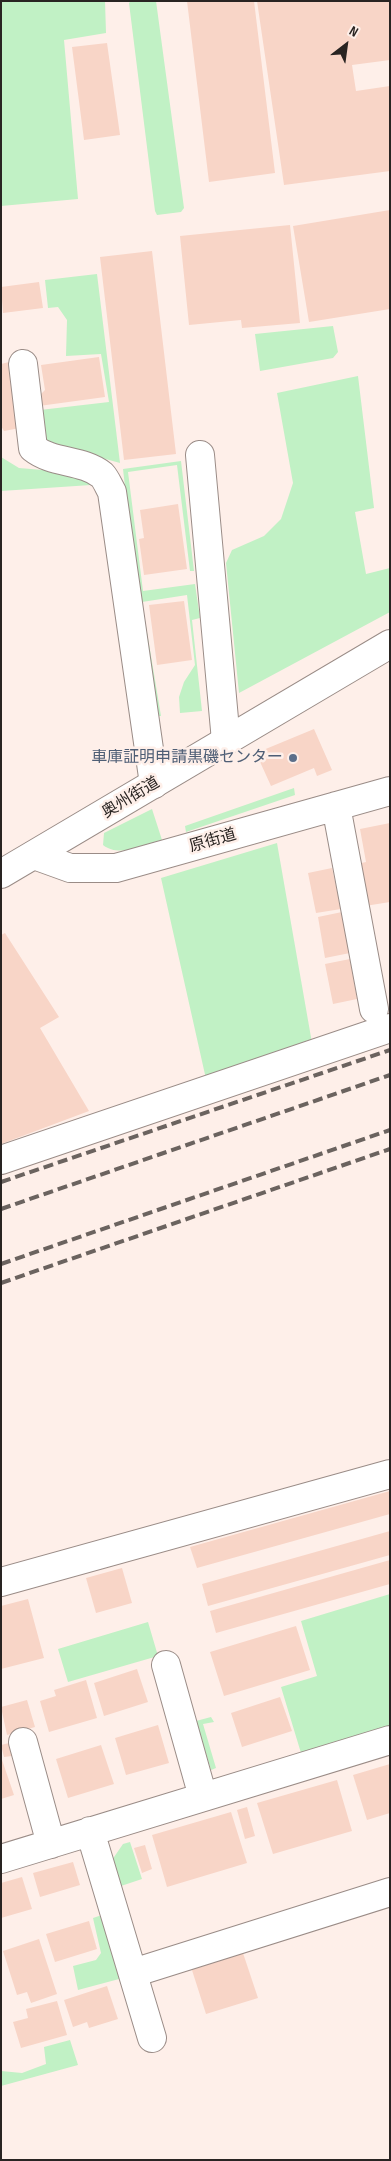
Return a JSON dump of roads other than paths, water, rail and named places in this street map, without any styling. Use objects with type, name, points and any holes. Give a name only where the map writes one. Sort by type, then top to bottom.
[{"type":"street","points":[[23,364],[33,448],[43,456],[87,467],[103,476],[112,492],[154,784]]},
{"type":"street","points":[[200,455],[226,741]]},
{"type":"street","name":"奥州街道","points":[[1,874],[390,644]]},
{"type":"street","name":"原街道","points":[[34,855],[70,868],[116,868],[390,791]]},
{"type":"street","points":[[1,1160],[382,1018],[336,806]]},
{"type":"street","points":[[1,1582],[390,1474]]},
{"type":"street","points":[[166,1665],[203,1797]]},
{"type":"street","points":[[1,1859],[390,1740]]},
{"type":"street","points":[[23,1742],[51,1844]]},
{"type":"street","points":[[90,1832],[152,2038]]},
{"type":"street","points":[[133,1973],[390,1892]]},
{"type":"railway","points":[[1,1182],[390,1050]]},
{"type":"railway","points":[[1,1209],[390,1075]]},
{"type":"railway","points":[[1,1264],[390,1130]]},
{"type":"railway","points":[[1,1283],[390,1149]]},
{"type":"place","name":"車庫証明申請黒磯センター","points":[[293,758]]}]
